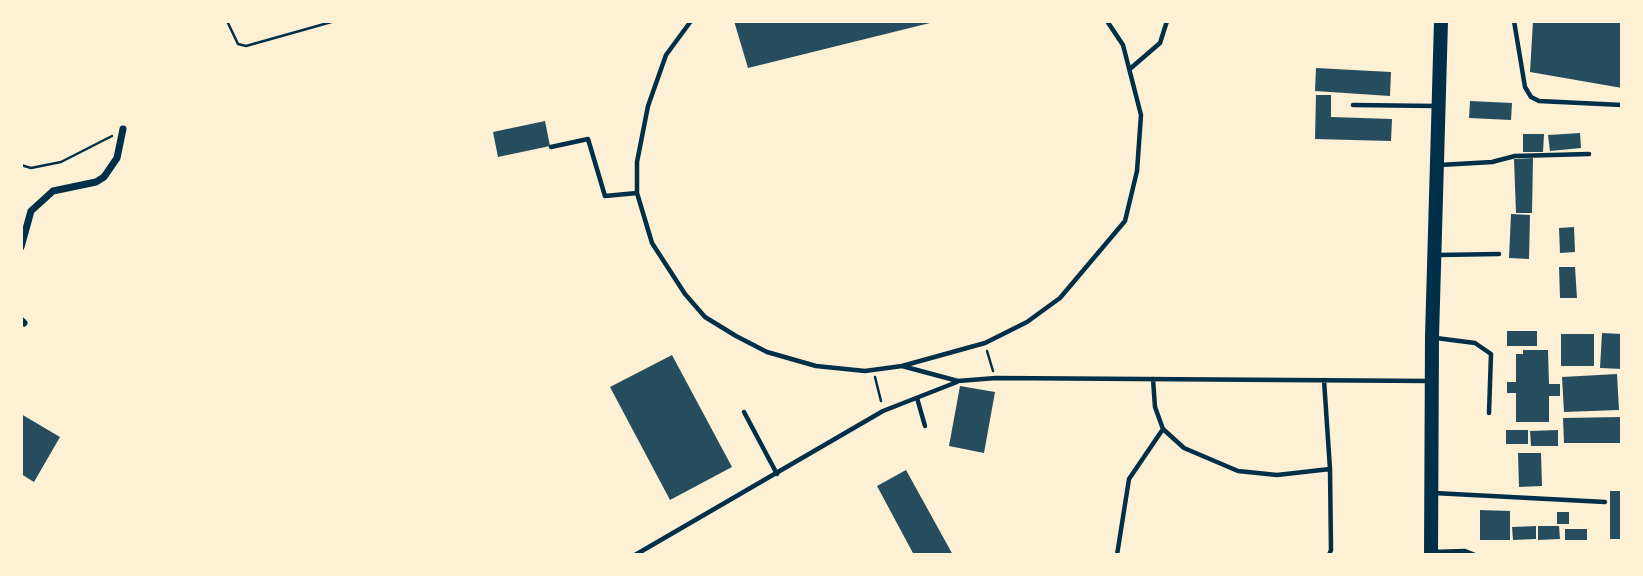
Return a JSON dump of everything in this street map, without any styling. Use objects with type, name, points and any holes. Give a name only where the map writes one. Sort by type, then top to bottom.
[{"type":"highway","points":[[1431,554],[1433,256],[1441,21]]},
{"type":"street","points":[[21,247],[32,211],[53,191],[104,177],[117,158],[122,130]]},
{"type":"lane","points":[[691,21],[666,55],[648,106],[637,162],[637,193],[652,243],[685,294],[705,317],[767,352],[816,366],[874,370],[902,366],[985,343],[1027,322],[1060,298],[1125,221],[1137,171],[1141,116],[1123,45],[1107,21]]},
{"type":"lane","points":[[1130,69],[1160,43],[1167,21]]},
{"type":"lane","points":[[1514,21],[1525,87],[1531,97],[1539,101],[1622,105]]},
{"type":"lane","points":[[1353,105],[1438,106]]},
{"type":"lane","points":[[551,147],[588,139],[605,196],[637,193]]},
{"type":"lane","points":[[1435,165],[1492,162],[1515,156],[1589,154]]},
{"type":"lane","points":[[1433,256],[1499,254]]},
{"type":"lane","points":[[1432,337],[1475,343],[1491,354],[1489,413]]},
{"type":"lane","points":[[902,366],[958,382]]},
{"type":"lane","points":[[635,555],[883,411],[958,382],[996,378],[1432,381]]},
{"type":"lane","points":[[1153,379],[1155,407],[1163,429],[1184,448],[1238,471],[1277,475],[1330,469]]},
{"type":"lane","points":[[1324,380],[1330,469],[1329,555]]},
{"type":"lane","points":[[917,398],[925,426]]},
{"type":"lane","points":[[744,412],[777,474]]},
{"type":"lane","points":[[1117,555],[1129,479],[1163,429]]},
{"type":"lane","points":[[1433,493],[1605,502]]},
{"type":"lane","points":[[1431,554],[1465,551],[1475,555]]},
{"type":"path","points":[[228,21],[238,44],[246,46],[321,22],[335,21]]},
{"type":"path","points":[[21,165],[31,168],[61,162],[122,130]]},
{"type":"path","points":[[985,343],[996,378]]},
{"type":"path","points":[[874,370],[883,411]]},
{"type":"building","points":[[734,21],[934,21],[934,22],[748,68]]},
{"type":"building","points":[[1533,21],[1622,21],[1622,88],[1530,72]]},
{"type":"building","points":[[1316,68],[1391,72],[1390,96],[1315,91]]},
{"type":"building","points":[[1316,95],[1331,95],[1331,117],[1392,119],[1391,141],[1315,139]]},
{"type":"building","points":[[1470,101],[1512,103],[1511,120],[1469,118]]},
{"type":"building","points":[[545,121],[550,146],[498,157],[493,132]]},
{"type":"building","points":[[1580,133],[1581,148],[1550,151],[1548,135]]},
{"type":"building","points":[[1523,134],[1544,134],[1543,152],[1523,152]]},
{"type":"building","points":[[1533,158],[1532,213],[1516,213],[1514,159]]},
{"type":"building","points":[[1511,214],[1530,215],[1529,259],[1509,258]]},
{"type":"building","points":[[1574,227],[1575,252],[1560,253],[1559,228]]},
{"type":"building","points":[[1559,267],[1575,267],[1577,298],[1560,298]]},
{"type":"building","points":[[1507,331],[1537,331],[1537,346],[1507,346]]},
{"type":"building","points":[[1602,333],[1622,334],[1622,369],[1600,368]]},
{"type":"building","points":[[1561,334],[1594,334],[1594,366],[1561,366]]},
{"type":"building","points":[[1523,350],[1548,350],[1549,384],[1560,384],[1560,396],[1549,396],[1549,422],[1516,422],[1516,393],[1507,393],[1507,382],[1516,382],[1516,354],[1523,354]]},
{"type":"building","points":[[672,355],[732,467],[670,500],[610,387]]},
{"type":"building","points":[[1617,374],[1619,410],[1564,412],[1562,377]]},
{"type":"building","points":[[960,386],[995,392],[984,453],[949,446]]},
{"type":"building","points":[[21,414],[60,437],[34,482],[21,474]]},
{"type":"building","points":[[1622,417],[1622,443],[1564,443],[1563,418]]},
{"type":"building","points":[[1506,430],[1528,430],[1528,444],[1506,444]]},
{"type":"building","points":[[1558,430],[1558,446],[1531,446],[1530,431]]},
{"type":"building","points":[[1518,453],[1541,453],[1542,486],[1519,487]]},
{"type":"building","points":[[906,470],[953,555],[914,555],[877,486]]},
{"type":"building","points":[[1610,491],[1622,491],[1622,539],[1610,539]]},
{"type":"building","points":[[1480,510],[1510,511],[1510,540],[1480,540]]},
{"type":"building","points":[[1557,512],[1569,512],[1569,524],[1557,524]]},
{"type":"building","points":[[1536,526],[1536,539],[1513,540],[1512,527]]},
{"type":"building","points":[[1538,526],[1559,526],[1560,539],[1538,540]]},
{"type":"building","points":[[1565,529],[1587,529],[1587,540],[1565,540]]}]
